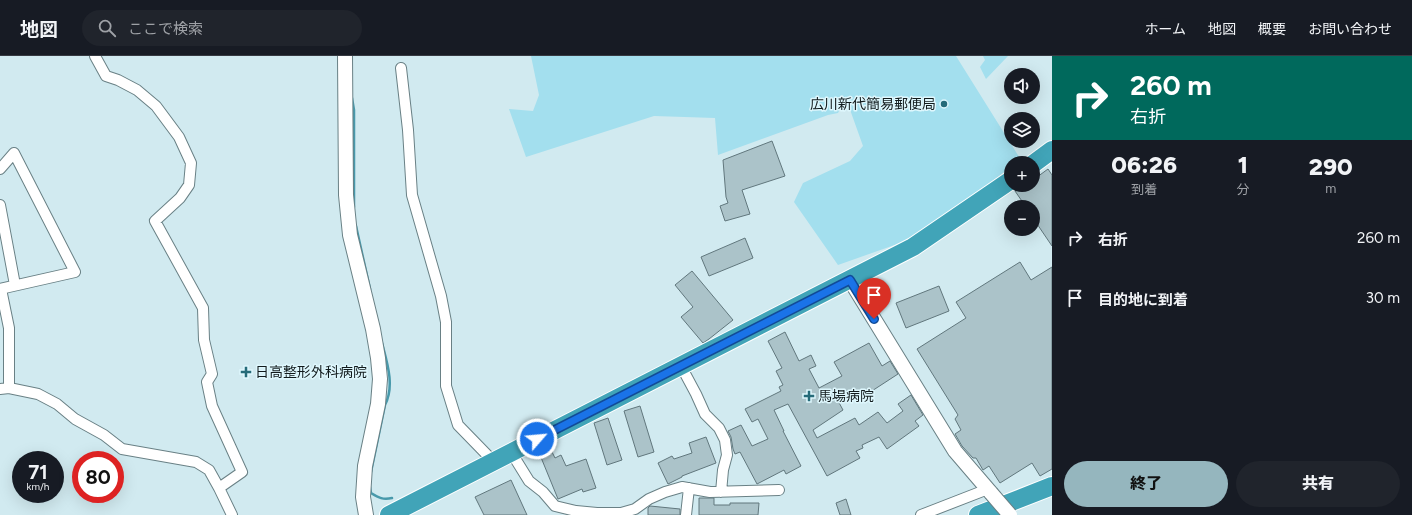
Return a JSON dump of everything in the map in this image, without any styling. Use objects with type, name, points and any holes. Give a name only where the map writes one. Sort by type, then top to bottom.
[{"type":"highway","points":[[1040,159],[1052,150]]},
{"type":"highway","points":[[389,515],[913,248],[1004,185]]},
{"type":"highway","points":[[978,515],[1052,486]]},
{"type":"highway","points":[[995,515],[1052,497]]},
{"type":"street","points":[[95,56],[106,76],[118,80],[137,90],[156,106],[179,137],[191,163],[189,185],[180,198],[155,221],[203,308],[204,340],[212,374],[207,382],[212,406],[242,472],[219,488]]},
{"type":"street","points":[[345,56],[346,194],[350,235],[373,330],[380,380],[378,404],[364,466],[363,498],[366,515]]},
{"type":"street","points":[[401,68],[408,130],[412,195],[441,296],[446,322],[446,386],[458,425],[494,462]]},
{"type":"street","points":[[0,169],[14,153],[75,272],[0,289],[9,328],[5,388],[38,394],[57,404],[75,419],[104,434],[122,449],[196,462],[209,470],[232,515]]},
{"type":"street","points":[[0,205],[15,286]]},
{"type":"street","points":[[850,280],[955,451],[1010,515]]},
{"type":"street","points":[[681,366],[705,414],[719,428],[725,440],[727,455],[722,492]]},
{"type":"street","points":[[511,452],[529,481],[543,492],[555,506],[576,511],[597,513],[638,511],[649,499],[682,487],[710,492],[779,490]]},
{"type":"street","points":[[686,515],[689,488]]},
{"type":"street","points":[[921,515],[990,491]]},
{"type":"shaded area","points":[[531,56],[956,56],[1004,133],[1004,148],[1014,148],[1018,156],[1004,156],[1004,172],[958,207],[903,242],[838,265],[794,202],[803,183],[850,161],[863,146],[848,104],[842,105],[838,113],[828,115],[718,155],[715,118],[654,116],[526,157],[509,109],[533,111],[539,95]]},
{"type":"shaded area","points":[[983,56],[1008,56],[986,79],[980,67],[985,60]]},
{"type":"building","points":[[772,141],[785,176],[742,190],[750,214],[725,221],[720,206],[728,203],[726,197],[723,160]]},
{"type":"building","points":[[1048,169],[1052,175],[1052,246],[1040,228],[1040,200],[1021,200],[1016,192],[1040,192],[1040,175]]},
{"type":"building","points":[[745,238],[753,258],[709,276],[701,257]]},
{"type":"building","points":[[1020,262],[1031,280],[1052,267],[1052,469],[1040,476],[1032,463],[1000,483],[989,466],[983,470],[976,458],[973,458],[962,446],[955,434],[961,430],[955,419],[958,415],[917,349],[966,318],[956,302]]},
{"type":"building","points":[[692,271],[733,320],[703,343],[681,317],[693,307],[675,285]]},
{"type":"building","points":[[939,286],[949,311],[906,328],[896,303]]},
{"type":"building","points":[[785,332],[799,361],[811,355],[816,366],[809,369],[819,388],[842,376],[834,362],[869,343],[882,366],[890,361],[898,374],[858,400],[852,392],[837,399],[843,410],[813,430],[817,438],[855,418],[859,425],[878,412],[887,423],[903,411],[898,404],[911,395],[923,415],[915,421],[919,426],[887,449],[879,437],[862,445],[863,448],[856,451],[860,458],[827,476],[788,404],[774,410],[801,466],[786,474],[784,470],[757,484],[740,452],[735,454],[728,431],[741,425],[752,446],[768,439],[758,419],[752,422],[745,409],[781,391],[779,387],[783,385],[776,371],[782,368],[768,341]]},
{"type":"building","points":[[640,406],[654,452],[638,457],[624,411]]},
{"type":"building","points":[[608,418],[622,460],[607,465],[594,423]]},
{"type":"building","points":[[706,437],[716,463],[682,476],[668,484],[658,463],[672,456],[674,459],[692,453],[689,443]]},
{"type":"building","points":[[551,450],[555,458],[561,455],[566,466],[586,459],[596,488],[583,492],[582,489],[558,499],[540,455]]},
{"type":"building","points":[[511,480],[527,515],[484,515],[475,497]]},
{"type":"building","points":[[699,498],[714,498],[714,505],[730,505],[730,503],[759,503],[758,515],[699,515]]},
{"type":"building","points":[[846,499],[851,515],[840,515],[836,503]]},
{"type":"building","points":[[650,506],[680,509],[680,515],[648,515],[648,508]]},
{"type":"waterway","points":[[352,98],[354,110],[354,207]]},
{"type":"waterway","points":[[356,226],[370,289]]},
{"type":"waterway","points":[[371,472],[385,405],[388,398],[390,382],[382,343]]},
{"type":"waterway","points":[[370,487],[371,493],[376,496],[384,499],[392,498]]},
{"type":"place","name":"広川新代簡易郵便局","points":[[944,104]]},
{"type":"place","name":"日高整形外科病院","points":[[246,372]]},
{"type":"place","name":"馬場病院","points":[[809,396]]},
{"type":"route","points":[[537,439],[850,280],[874,319]]}]
